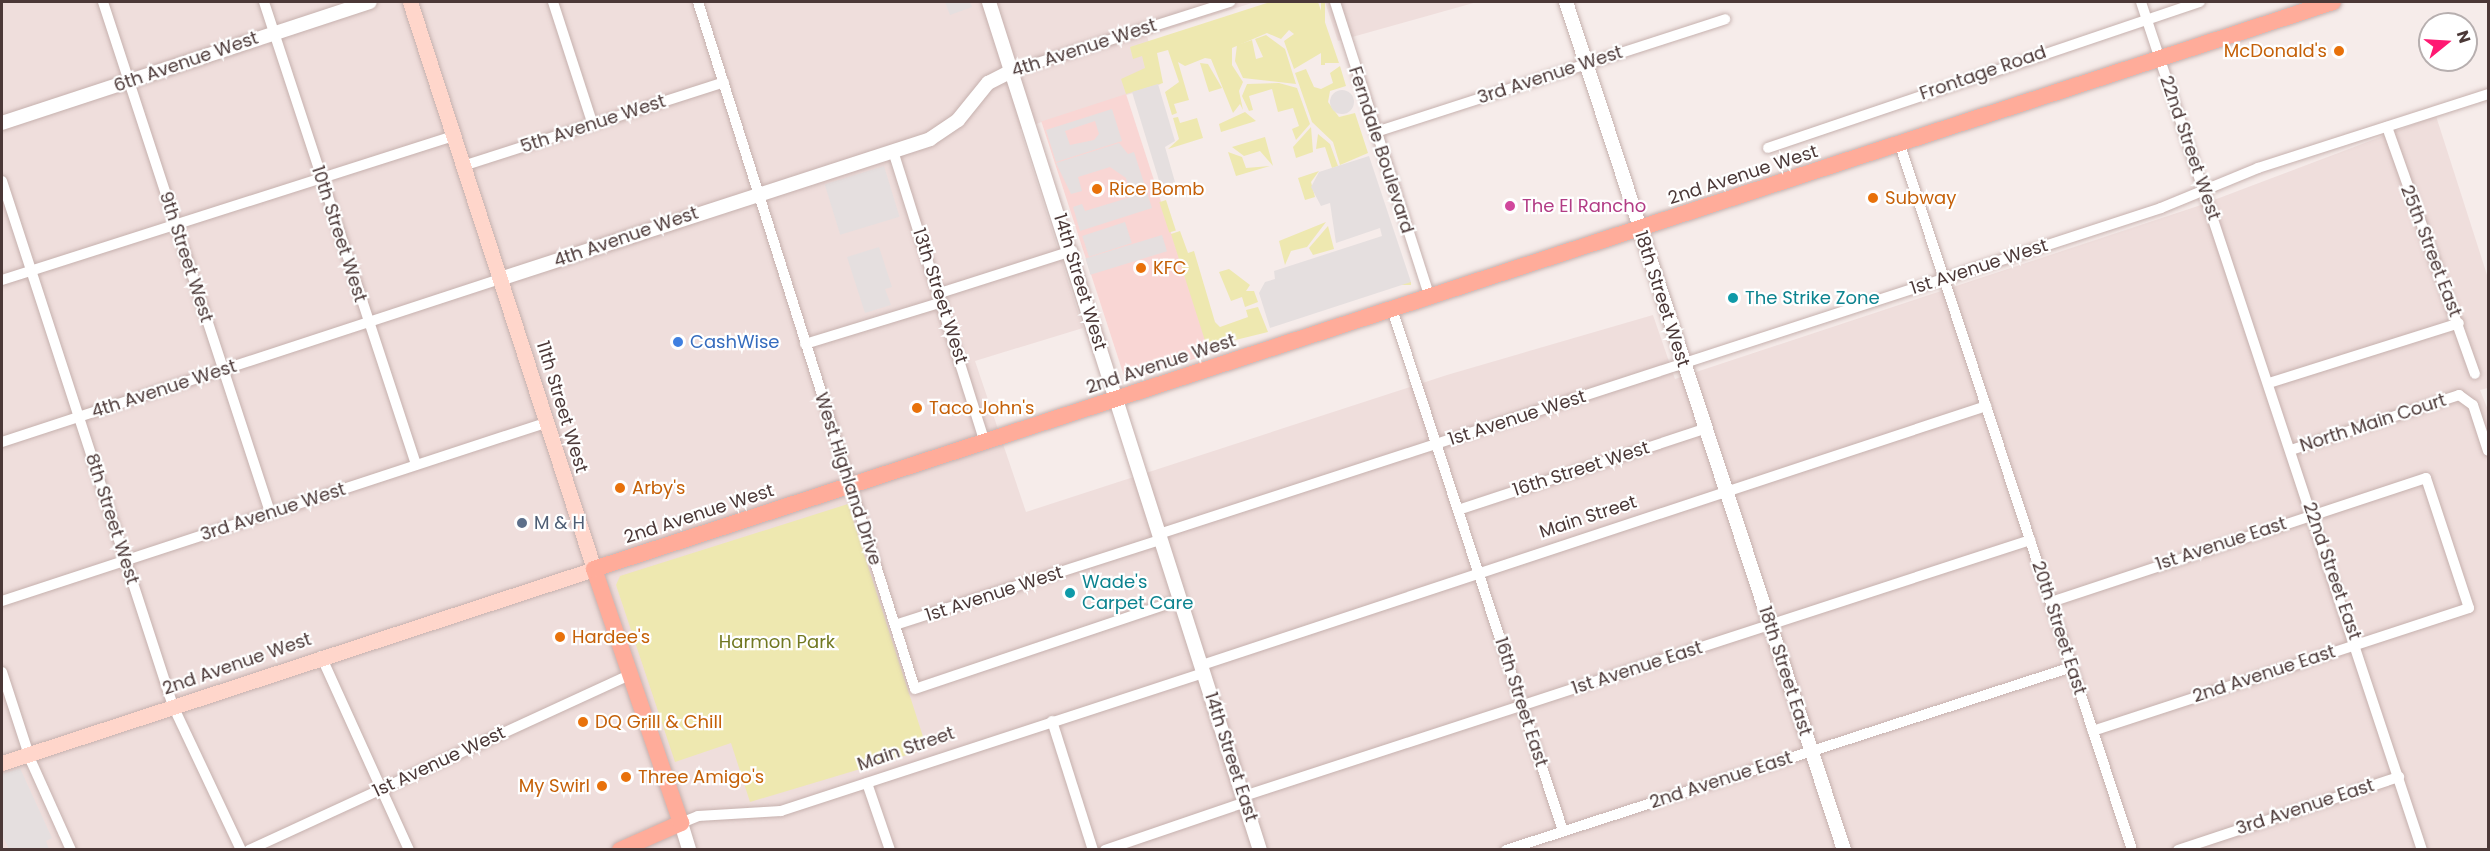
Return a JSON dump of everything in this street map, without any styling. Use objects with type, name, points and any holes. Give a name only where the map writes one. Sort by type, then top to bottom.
[{"type":"main road","name":"11th Street West","points":[[410,2],[545,423],[681,823]]},
{"type":"main road","name":"2nd Avenue West","points":[[2,763],[321,656],[1430,298],[2333,2]]},
{"type":"main road","name":"Main Street","points":[[620,849],[681,823]]},
{"type":"street","name":"9th Street West","points":[[103,2],[270,512]]},
{"type":"street","name":"10th Street West","points":[[264,2],[416,465]]},
{"type":"street","name":"6th Avenue West","points":[[2,123],[370,2]]},
{"type":"street","points":[[553,2],[593,125]]},
{"type":"street","name":"West Highland Drive","points":[[698,2],[915,689],[1180,600]]},
{"type":"street","name":"14th Street West","points":[[989,2],[1072,251],[1159,537],[1203,669]]},
{"type":"street","name":"4th Avenue West","points":[[2,442],[893,151],[942,132],[988,83],[1012,71],[1230,2]]},
{"type":"street","name":"Ferndale Boulevard","points":[[1335,2],[1430,298]]},
{"type":"street","name":"18th Street West","points":[[1566,2],[1725,493]]},
{"type":"street","name":"22nd Street West","points":[[2141,2],[2239,294]]},
{"type":"street","name":"Frontage Road","points":[[1768,148],[2147,18],[2200,2]]},
{"type":"street","name":"3rd Avenue West","points":[[1376,132],[1725,19]]},
{"type":"street","name":"5th Avenue West","points":[[463,166],[724,82]]},
{"type":"street","name":"1st Avenue West","points":[[895,625],[2205,191],[2488,94]]},
{"type":"street","name":"25th Street East","points":[[2387,127],[2459,323],[2475,374]]},
{"type":"street","points":[[2,280],[453,136]]},
{"type":"street","name":"20th Street East","points":[[1900,145],[2132,849]]},
{"type":"street","name":"13th Street West","points":[[893,151],[985,442]]},
{"type":"street","name":"8th Street West","points":[[2,181],[173,706],[241,849]]},
{"type":"street","points":[[805,344],[1072,251]]},
{"type":"street","name":"22nd Street East","points":[[2239,294],[2422,849]]},
{"type":"street","points":[[1392,309],[1479,573]]},
{"type":"street","points":[[2269,383],[2459,323]]},
{"type":"street","name":"North Main Court","points":[[2291,450],[2459,394],[2473,405],[2488,452]]},
{"type":"street","name":"Main Street","points":[[681,823],[698,816],[764,815],[867,783],[1479,573],[1986,406]]},
{"type":"street","name":"3rd Avenue West","points":[[2,601],[545,423]]},
{"type":"street","name":"16th Street West","points":[[1458,510],[1704,429]]},
{"type":"street","name":"1st Avenue East","points":[[2051,602],[2426,478],[2469,608]]},
{"type":"street","name":"18th Street East","points":[[1725,493],[1844,849]]},
{"type":"street","name":"1st Avenue East","points":[[1104,849],[1522,705],[2030,540]]},
{"type":"street","name":"16th Street East","points":[[1479,573],[1563,831]]},
{"type":"street","name":"2nd Avenue East","points":[[2093,731],[2469,608]]},
{"type":"street","points":[[321,656],[409,849]]},
{"type":"street","name":"2nd Avenue East","points":[[1506,849],[2072,667]]},
{"type":"street","name":"14th Street East","points":[[1203,669],[1260,849]]},
{"type":"street","points":[[2,672],[29,754],[71,849]]},
{"type":"street","name":"1st Avenue West","points":[[249,849],[630,675]]},
{"type":"street","points":[[1052,721],[1093,849]]},
{"type":"street","name":"3rd Avenue East","points":[[2178,849],[2399,777]]},
{"type":"street","points":[[867,783],[890,849]]},
{"type":"street","points":[[681,823],[689,849]]},
{"type":"shaded area","points":[[2,2],[1255,2],[1147,36],[1161,84],[1020,129],[1083,328],[975,361],[1026,512],[1447,375],[1653,315],[1675,379],[2198,206],[2436,116],[2488,278],[2488,388],[2480,390],[2488,410],[2488,849],[2,850]]},
{"type":"shaded area","points":[[945,2],[970,2],[972,7],[950,15]]},
{"type":"shaded area","points":[[1325,2],[1477,2],[1338,41]]},
{"type":"shaded area","points":[[1158,84],[1175,141],[1165,147],[1175,182],[1161,187],[1132,92]]},
{"type":"shaded area","points":[[1342,90],[1351,93],[1354,102],[1351,111],[1342,114],[1333,111],[1330,102],[1333,93]]},
{"type":"shaded area","points":[[1126,94],[1210,354],[1126,381],[1041,122]]},
{"type":"shaded area","points":[[1112,109],[1122,141],[1056,162],[1046,130]],"holes":[[[1095,121],[1099,134],[1094,140],[1070,145],[1065,131]]]},
{"type":"shaded area","points":[[1119,143],[1128,154],[1134,152],[1152,208],[1080,231],[1073,207],[1082,204],[1085,211],[1131,197],[1126,178],[1110,167],[1078,177],[1082,191],[1071,194],[1056,163]]},
{"type":"shaded area","points":[[1369,156],[1411,282],[1270,328],[1259,293],[1265,282],[1275,279],[1274,271],[1382,236],[1380,228],[1336,243],[1330,203],[1321,206],[1311,187],[1319,172]]},
{"type":"shaded area","points":[[884,166],[899,217],[840,235],[825,184]]},
{"type":"shaded area","points":[[1125,222],[1132,243],[1089,257],[1082,236]]},
{"type":"shaded area","points":[[1162,235],[1167,251],[1090,275],[1085,258]]},
{"type":"shaded area","points":[[879,247],[892,287],[885,289],[891,305],[865,313],[847,257]]},
{"type":"shaded area","points":[[20,768],[52,838],[46,841],[49,849],[9,849],[2,835],[2,774]]},
{"type":"green space","points":[[1270,2],[1318,2],[1339,63],[1325,63],[1321,53],[1294,69],[1284,41],[1294,34],[1289,30],[1281,39],[1267,33],[1232,48],[1232,65],[1243,82],[1239,91],[1243,110],[1240,104],[1233,113],[1211,59],[1205,58],[1185,66],[1178,62],[1189,100],[1174,104],[1177,113],[1172,115],[1165,92],[1179,82],[1168,50],[1157,53],[1163,83],[1126,94],[1121,79],[1145,68],[1142,56],[1133,59],[1130,47]]},
{"type":"green space","points":[[1321,2],[1325,2],[1325,65],[1321,65]]},
{"type":"green space","points":[[1266,35],[1285,49],[1296,84],[1243,78],[1235,61],[1237,45],[1252,40],[1256,59],[1263,57],[1255,39]]},
{"type":"green space","points":[[1200,63],[1208,64],[1222,88],[1209,92]]},
{"type":"green space","points":[[1340,66],[1346,86],[1330,91],[1328,102],[1339,117],[1355,113],[1368,153],[1340,165],[1333,142],[1312,122],[1295,73],[1306,69],[1314,87],[1321,89],[1333,83],[1330,73]]},
{"type":"green space","points":[[1279,83],[1297,88],[1310,124],[1296,140],[1292,129],[1299,126],[1293,108],[1278,112],[1272,89],[1249,96],[1253,110],[1249,111],[1242,96],[1247,84]]},
{"type":"green space","points":[[1245,112],[1256,121],[1221,132],[1219,124]]},
{"type":"green space","points":[[1178,117],[1180,123],[1197,118],[1203,138],[1168,149],[1179,139],[1173,118]]},
{"type":"green space","points":[[1311,127],[1313,152],[1296,158],[1293,147]]},
{"type":"green space","points":[[1318,134],[1330,144],[1338,166],[1332,168],[1325,147],[1316,149]]},
{"type":"green space","points":[[1265,137],[1273,166],[1260,151],[1244,156],[1232,147]]},
{"type":"green space","points":[[1228,152],[1242,157],[1246,168],[1270,166],[1236,176]]},
{"type":"green space","points":[[1319,171],[1311,182],[1315,197],[1305,200],[1298,178]]},
{"type":"green space","points":[[1166,200],[1176,230],[1169,233],[1159,202]]},
{"type":"green space","points":[[1326,222],[1307,247],[1291,251],[1285,265],[1279,241]]},
{"type":"green space","points":[[1328,226],[1334,249],[1313,255],[1309,248]]},
{"type":"green space","points":[[1180,231],[1188,253],[1194,251],[1215,322],[1220,327],[1248,317],[1246,310],[1258,307],[1268,332],[1207,347],[1171,234]]},
{"type":"green space","points":[[1229,269],[1250,285],[1246,291],[1254,291],[1258,302],[1245,307],[1242,297],[1231,301],[1219,272]]},
{"type":"green space","points":[[1278,282],[1411,282],[1411,285],[1278,285]]},
{"type":"green space","name":"Harmon Park","points":[[848,504],[927,749],[750,802],[731,743],[675,762],[616,585],[620,576]]},
{"type":"place","name":"McDonald's","points":[[2339,51]]},
{"type":"place","name":"Rice Bomb","points":[[1097,189]]},
{"type":"place","name":"Subway","points":[[1873,198]]},
{"type":"place","name":"The El Rancho","points":[[1510,206]]},
{"type":"place","name":"KFC","points":[[1141,268]]},
{"type":"place","name":"The Strike Zone","points":[[1733,298]]},
{"type":"place","name":"CashWise","points":[[678,342]]},
{"type":"place","name":"Taco John's","points":[[917,408]]},
{"type":"place","name":"Arby's","points":[[620,488]]},
{"type":"place","name":"M & H","points":[[522,523]]},
{"type":"place","name":"Wade's Carpet Care","points":[[1070,593]]},
{"type":"place","name":"Hardee's","points":[[560,637]]},
{"type":"place","name":"DQ Grill & Chill","points":[[583,722]]},
{"type":"place","name":"Three Amigo's","points":[[626,777]]},
{"type":"place","name":"My Swirl","points":[[602,786]]}]
